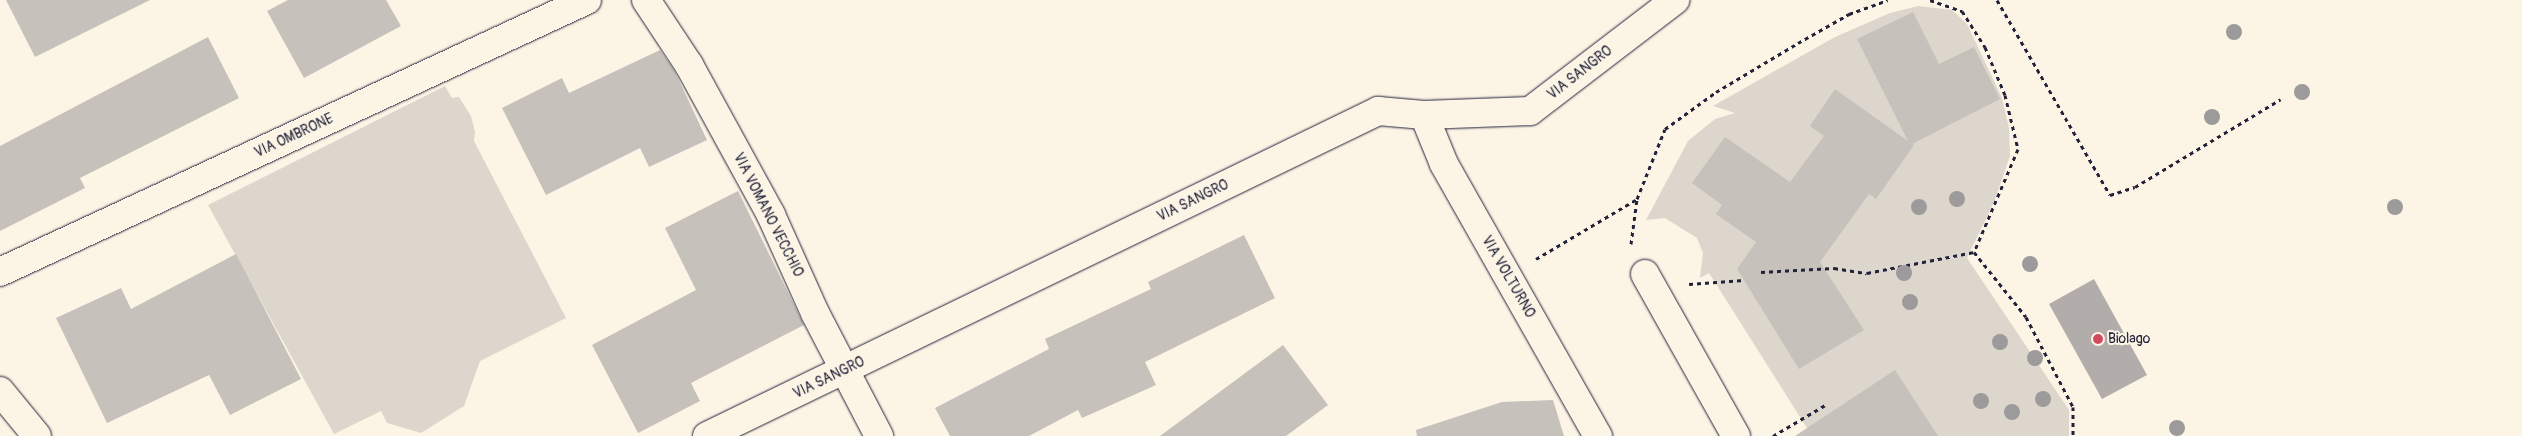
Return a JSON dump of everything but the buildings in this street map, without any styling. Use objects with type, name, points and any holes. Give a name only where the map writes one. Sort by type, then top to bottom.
[{"type":"street","name":"VIA OMBRONE","points":[[0,272],[587,0]]},
{"type":"street","name":"VIA VOMANO VECCHIO","points":[[646,0],[689,65],[766,207],[878,436]]},
{"type":"street","name":"VIA SANGRO","points":[[707,436],[1378,111],[1424,115],[1530,111],[1675,0]]},
{"type":"street","name":"VIA VOLTURNO","points":[[1424,115],[1444,164],[1598,436]]},
{"type":"street","points":[[1650,284],[1736,436]]},
{"type":"street","points":[[0,391],[37,436]]},
{"type":"path","points":[[1744,280],[1675,285],[1650,284],[1630,242],[1637,199],[1665,129],[1716,92],[1798,43],[1849,14],[1888,0]]},
{"type":"path","points":[[1930,0],[1962,11],[1984,47],[2005,95],[2018,149],[1974,252]]},
{"type":"path","points":[[1997,0],[2110,195],[2135,187],[2281,99]]},
{"type":"path","points":[[1506,274],[1568,243],[1637,199]]},
{"type":"path","points":[[1760,272],[1834,268],[1868,273],[1974,252]]},
{"type":"path","points":[[1974,252],[2026,317],[2073,407],[2073,436]]},
{"type":"path","points":[[1774,436],[1827,404]]},
{"type":"shaded area","points":[[1918,6],[1952,10],[1967,24],[2002,98],[2009,128],[2010,156],[1994,202],[1967,258],[2069,410],[2069,436],[1812,436],[1709,273],[1700,278],[1703,253],[1697,238],[1665,218],[1646,220],[1688,141],[1715,119],[1735,113],[1713,106],[1835,37],[1890,13]]},
{"type":"shaded area","points":[[445,86],[452,98],[459,97],[471,116],[475,132],[474,141],[566,318],[480,361],[464,406],[421,433],[387,423],[381,411],[334,434],[208,205]]},
{"type":"shaded area","name":"Biolago","points":[[2094,279],[2147,375],[2102,399],[2049,304]]},
{"type":"place","name":"Biolago","points":[[2098,339]]}]
